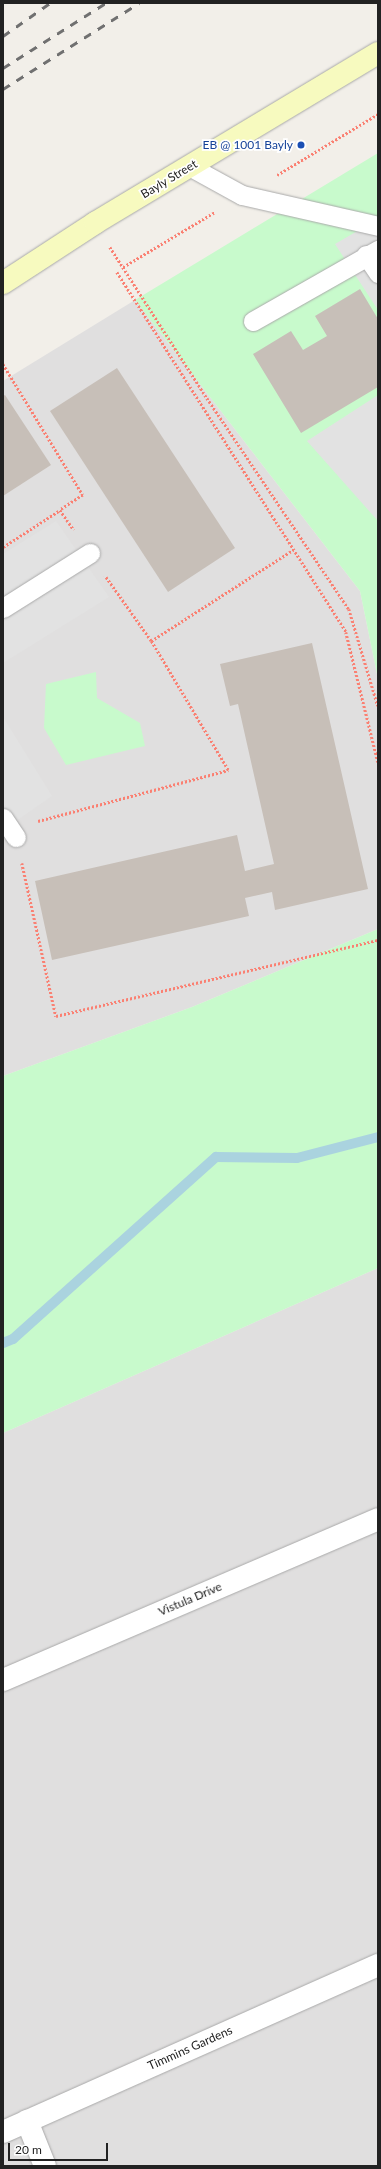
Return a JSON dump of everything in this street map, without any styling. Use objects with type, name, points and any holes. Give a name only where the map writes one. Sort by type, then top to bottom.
[{"type":"main road","name":"Bayly Street","points":[[3,283],[95,223],[378,53]]},
{"type":"street","name":"Vistula Drive","points":[[3,1680],[378,1519]]},
{"type":"street","name":"Timmins Gardens","points":[[3,2132],[378,1965]]},
{"type":"street","points":[[27,2121],[45,2166]]},
{"type":"lane","points":[[189,166],[242,195],[378,226]]},
{"type":"lane","points":[[253,321],[372,252],[378,274]]},
{"type":"lane","points":[[3,608],[90,553]]},
{"type":"lane","points":[[3,818],[16,836]]},
{"type":"path","points":[[95,223],[207,398],[350,608],[378,706]]},
{"type":"path","points":[[116,272],[346,632],[378,762]]},
{"type":"path","points":[[3,364],[83,495],[3,547]]},
{"type":"path","points":[[60,510],[151,641],[228,770],[28,824],[16,836],[56,1016],[378,940]]},
{"type":"path","points":[[151,641],[293,550]]},
{"type":"shaded area","points":[[378,219],[378,310],[335,244]]},
{"type":"shaded area","points":[[135,300],[360,591],[378,679],[378,929],[192,1007],[3,1076],[3,381]]},
{"type":"shaded area","points":[[378,395],[378,521],[307,441]]},
{"type":"shaded area","points":[[56,521],[109,597],[3,663],[3,554]]},
{"type":"shaded area","points":[[3,717],[52,796],[3,830]]},
{"type":"shaded area","points":[[378,1268],[378,2166],[3,2166],[3,1433]]},
{"type":"green space","points":[[378,153],[378,679],[360,591],[135,300]]},
{"type":"green space","points":[[96,672],[97,698],[140,723],[145,746],[66,765],[44,728],[46,684]]},
{"type":"green space","points":[[378,929],[378,1268],[3,1433],[3,1076],[192,1007]]},
{"type":"building","points":[[360,289],[378,319],[378,387],[301,433],[253,354],[291,331],[303,350],[327,336],[315,316]]},
{"type":"building","points":[[117,368],[235,548],[168,592],[50,411]]},
{"type":"building","points":[[5,395],[51,465],[3,496],[3,396]]},
{"type":"building","points":[[312,643],[368,889],[275,910],[272,892],[245,898],[249,916],[52,960],[35,881],[237,835],[245,871],[274,864],[238,704],[230,706],[220,664]]},
{"type":"waterway","points":[[3,1343],[13,1339],[216,1157],[297,1158],[378,1137]]},
{"type":"railway","points":[[3,36],[50,3]]},
{"type":"railway","points":[[3,68],[106,3]]},
{"type":"railway","points":[[3,89],[139,3]]},
{"type":"place","name":"EB @ 1001 Bayly","points":[[301,145]]}]
